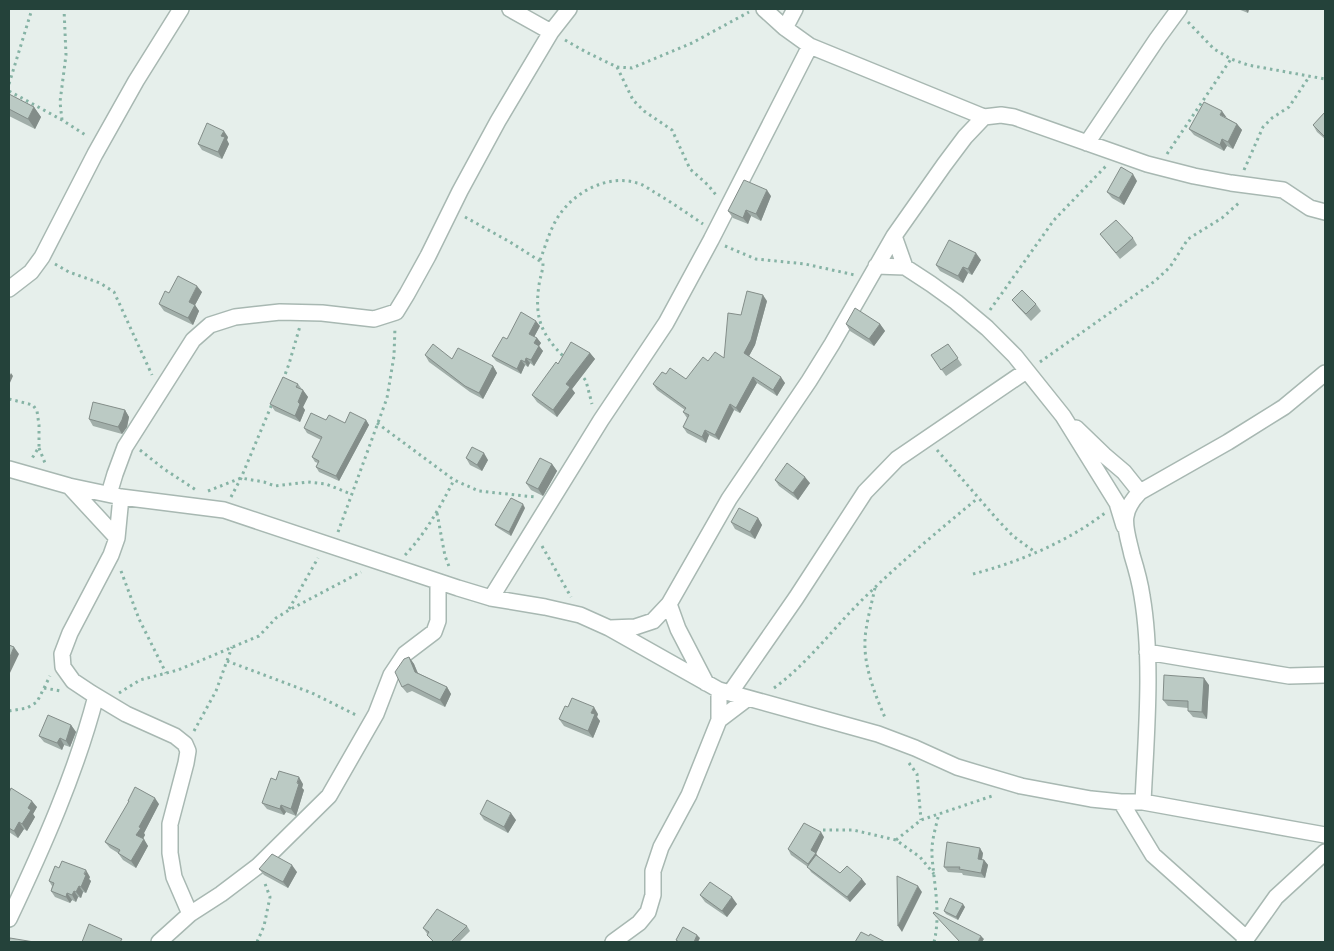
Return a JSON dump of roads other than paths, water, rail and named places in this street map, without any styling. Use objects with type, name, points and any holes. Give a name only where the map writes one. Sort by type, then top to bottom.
[{"type":"street","points":[[9,289],[31,272],[42,257],[136,80],[181,9]]},
{"type":"street","points":[[510,9],[551,32]]},
{"type":"street","points":[[190,914],[174,877],[170,853],[170,824],[187,757],[188,751],[185,744],[175,736],[126,714],[99,698],[73,681],[63,667],[62,654],[70,633],[118,538],[115,496],[120,460],[178,362],[193,340],[210,325],[235,316],[280,312],[303,312],[374,319],[396,312],[424,264],[498,121],[551,32],[569,9]]},
{"type":"street","points":[[764,9],[785,28],[810,46],[984,117],[1001,115],[1014,117],[1088,144],[1194,176],[1283,190],[1310,208],[1325,212]]},
{"type":"street","points":[[785,28],[795,9]]},
{"type":"street","points":[[1088,144],[1178,10]]},
{"type":"street","points":[[492,598],[595,430],[666,323],[725,214],[810,46]]},
{"type":"street","points":[[609,628],[635,627],[653,620],[669,604],[729,499],[809,381],[894,236],[965,137],[984,117]]},
{"type":"street","points":[[894,236],[905,267],[956,302],[1015,356],[1063,416],[1117,503],[1142,596],[1147,652],[1143,802]]},
{"type":"street","points":[[873,272],[905,267]]},
{"type":"street","points":[[718,689],[796,598],[865,492],[897,459],[1026,371]]},
{"type":"street","points":[[1125,529],[1126,514],[1133,500],[1140,492],[1284,407],[1325,373]]},
{"type":"street","points":[[1063,416],[1124,472],[1140,492]]},
{"type":"street","points":[[15,471],[115,496],[224,510],[458,588],[492,598],[580,615],[609,628],[718,689],[878,734],[957,767],[1021,786],[1091,799],[1143,802],[1325,835]]},
{"type":"street","points":[[69,486],[118,538]]},
{"type":"street","points":[[159,942],[190,914],[221,894],[258,866],[329,796],[371,723],[391,675],[405,654],[434,632],[438,621],[438,582]]},
{"type":"street","points":[[613,942],[639,923],[648,912],[653,895],[654,871],[661,847],[689,795],[720,720],[718,689],[678,629],[669,604]]},
{"type":"street","points":[[1147,652],[1288,676],[1325,675]]},
{"type":"street","points":[[9,919],[62,798],[99,698]]},
{"type":"street","points":[[720,720],[752,699]]},
{"type":"street","points":[[1121,802],[1153,854],[1245,940],[1276,897],[1325,852]]}]
